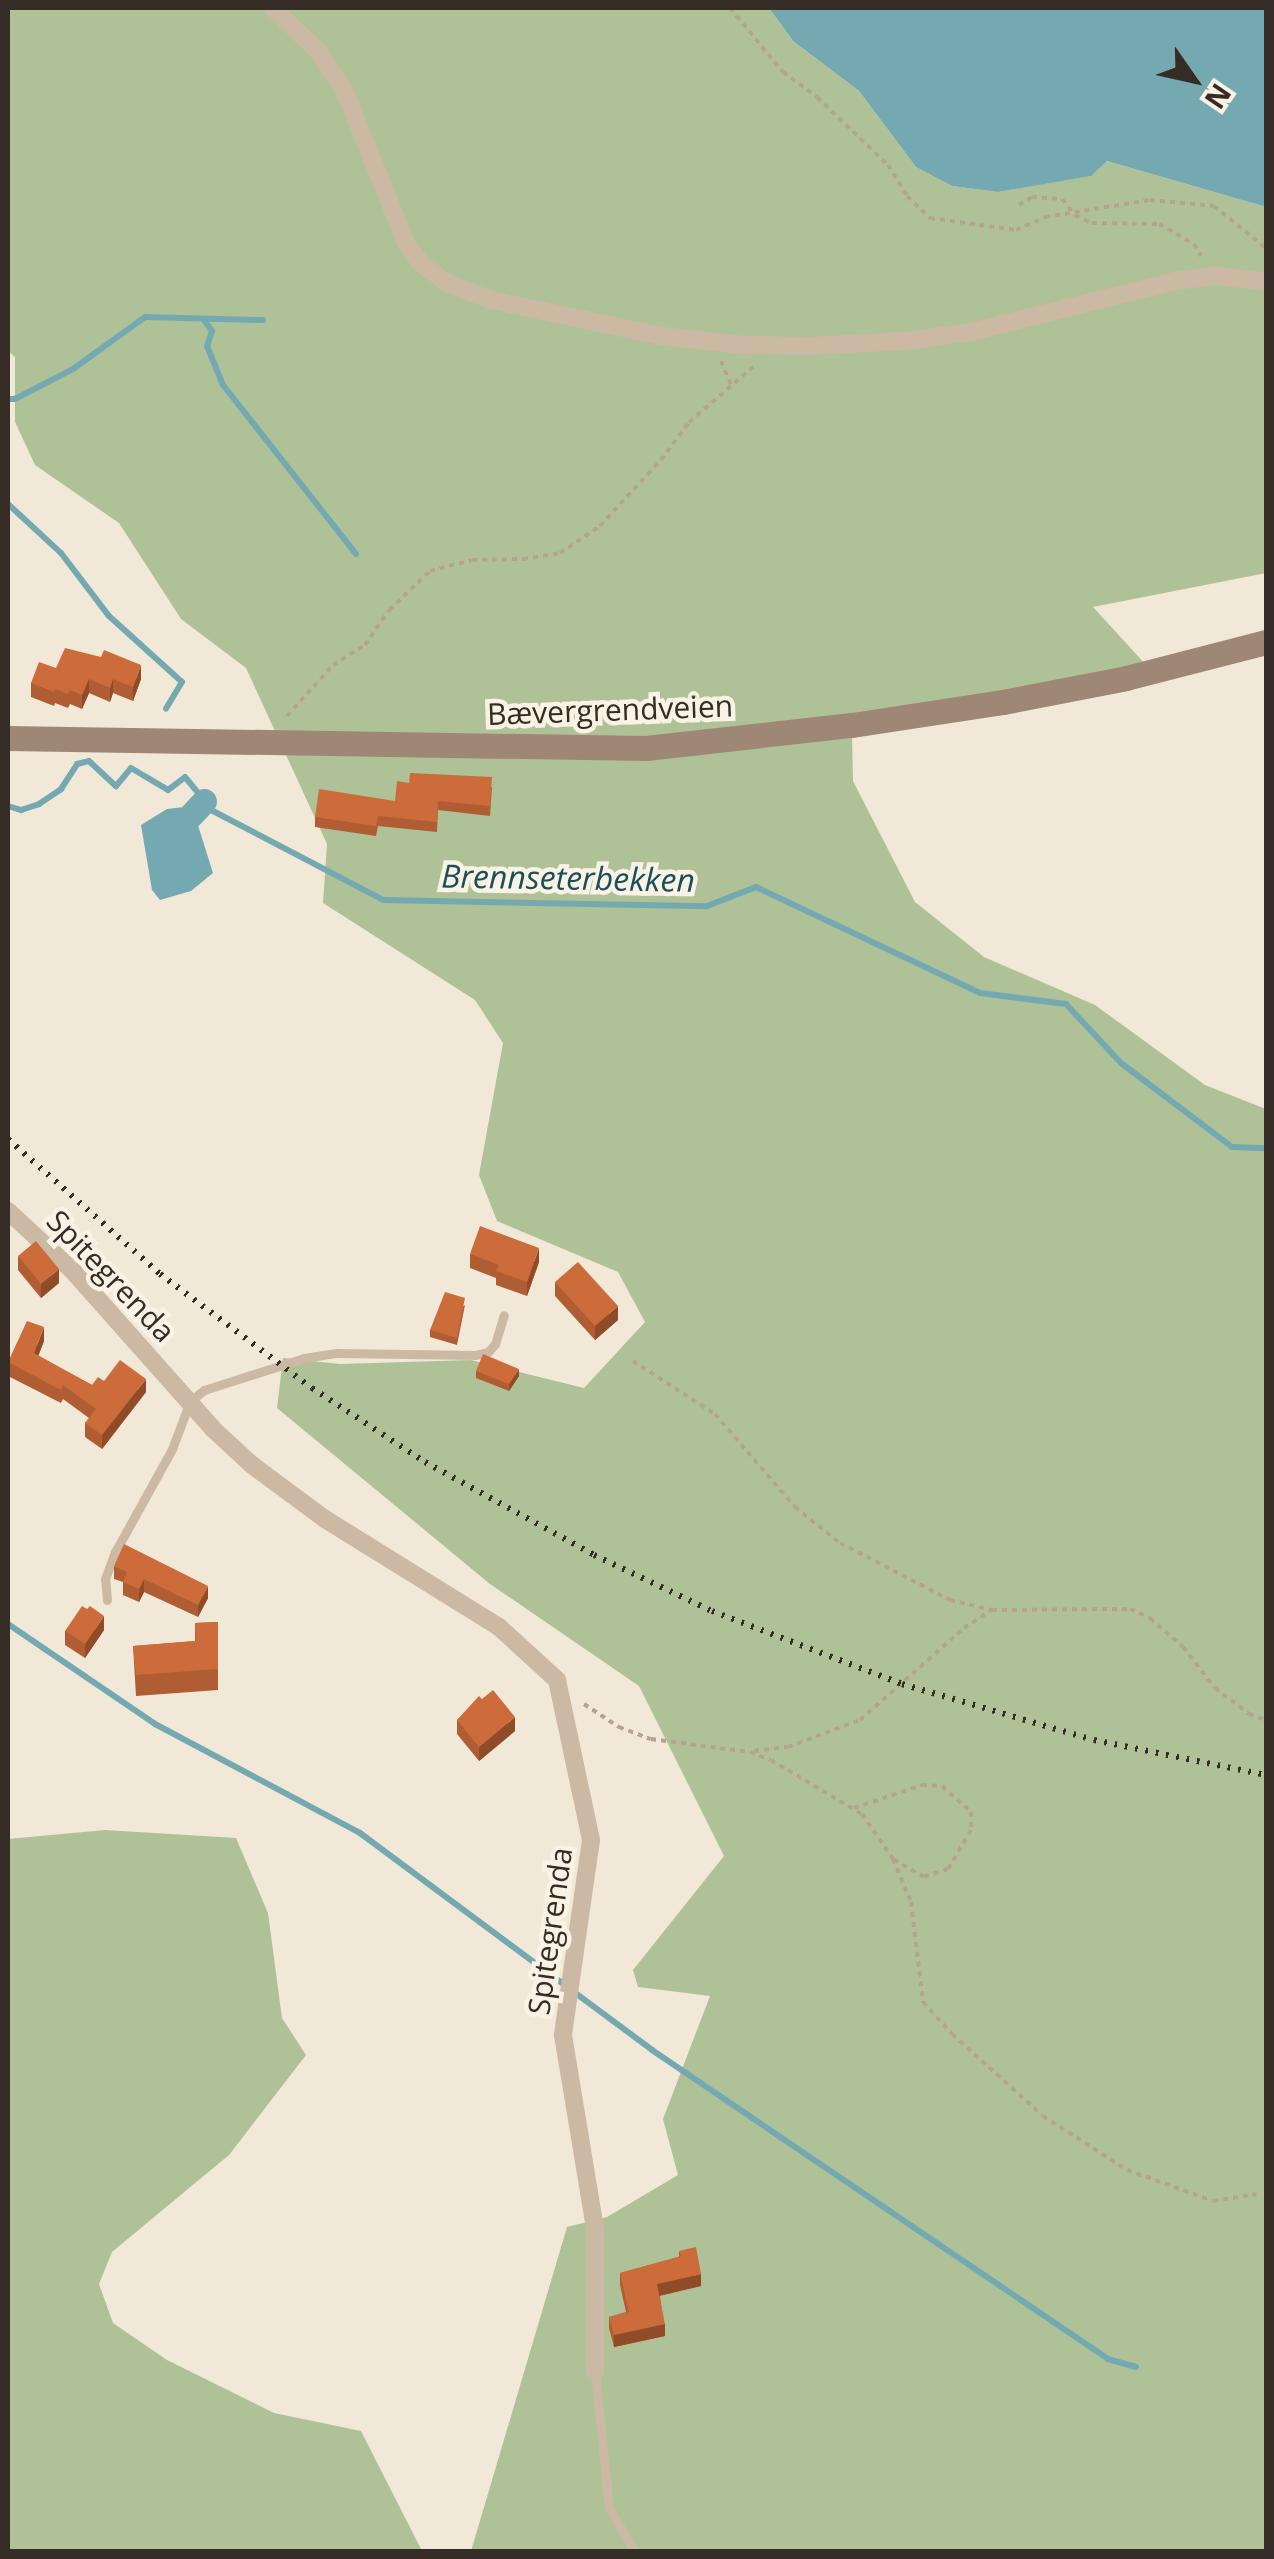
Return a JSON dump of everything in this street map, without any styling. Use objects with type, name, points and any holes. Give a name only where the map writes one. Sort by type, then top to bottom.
[{"type":"main road","name":"Bævergrendveien","points":[[8,738],[610,749],[708,743],[1003,702],[1126,678],[1266,642]]},
{"type":"street","points":[[272,8],[318,51],[345,92],[406,243],[435,276],[491,300],[621,329],[776,346],[870,344],[971,332],[1138,290],[1216,276],[1266,282]]},
{"type":"street","name":"Spitegrenda","points":[[8,1211],[72,1270],[213,1429],[274,1483],[499,1627],[552,1673],[563,1692],[562,1715],[581,1779],[591,1840],[563,2035],[595,2228],[595,2371]]},
{"type":"lane","points":[[107,1600],[105,1579],[115,1552],[172,1449],[190,1400],[204,1390],[304,1358],[354,1352],[488,1352],[504,1316]]},
{"type":"lane","name":"Spitegrenda","points":[[595,2371],[609,2508],[635,2552]]},
{"type":"path","points":[[730,8],[782,72],[817,97],[888,165],[907,196],[930,218],[1016,230],[1045,217],[1150,200],[1214,206],[1266,248]]},
{"type":"path","points":[[1019,205],[1032,197],[1062,199],[1075,215],[1107,226],[1159,224],[1194,244],[1216,276]]},
{"type":"path","points":[[264,744],[322,676],[379,630],[388,610],[415,581],[430,571],[472,560],[522,559],[560,552],[600,526],[661,460],[689,422],[776,346]]},
{"type":"path","points":[[633,1361],[716,1414],[795,1506],[840,1544],[950,1600],[992,1610],[1130,1609],[1150,1618],[1182,1647],[1215,1688],[1249,1714],[1266,1720]]},
{"type":"path","points":[[750,1752],[788,1747],[860,1720],[964,1628],[992,1610]]},
{"type":"path","points":[[563,1692],[636,1735],[750,1752],[792,1770],[853,1808],[873,1826],[912,1902],[923,2002],[952,2034],[1043,2116],[1128,2170],[1213,2202],[1256,2194]]},
{"type":"path","points":[[853,1808],[922,1785],[942,1786],[971,1812],[971,1830],[948,1869],[924,1876],[893,1860]]},
{"type":"green space","points":[[8,8],[769,8],[793,41],[859,91],[916,167],[952,186],[998,192],[1090,176],[1107,161],[1266,207],[1266,573],[1093,607],[1147,666],[852,735],[853,781],[915,902],[984,957],[1095,1005],[1205,1085],[1266,1109],[1266,2551],[471,2551],[567,2227],[607,2217],[678,2175],[663,2119],[710,1996],[638,1987],[633,1970],[724,1856],[639,1686],[490,1584],[277,1408],[283,1358],[340,1364],[471,1360],[584,1388],[645,1322],[618,1272],[497,1221],[479,1175],[503,1043],[475,1000],[323,903],[327,844],[246,668],[181,619],[119,523],[35,465],[15,422],[15,357],[8,351]]},
{"type":"green space","points":[[105,1830],[236,1838],[268,1913],[282,2018],[306,2055],[229,2155],[112,2252],[99,2284],[113,2323],[167,2360],[274,2413],[361,2431],[422,2551],[8,2551],[8,1839]]},
{"type":"water","points":[[769,8],[1266,8],[1266,207],[1107,161],[1091,176],[998,192],[952,186],[916,167],[859,91],[793,41]]},
{"type":"water","points":[[184,807],[196,819],[213,873],[191,891],[160,900],[152,890],[141,825],[167,809]]},
{"type":"building","points":[[65,648],[101,657],[104,650],[141,665],[133,687],[113,679],[110,688],[89,679],[82,695],[70,690],[68,694],[55,689],[54,692],[31,683],[39,662],[56,668]]},
{"type":"building","points":[[410,773],[492,777],[490,806],[438,801],[437,822],[378,816],[376,826],[315,817],[319,789],[395,801],[397,781],[409,783]]},
{"type":"building","points":[[480,1226],[539,1248],[527,1282],[496,1271],[499,1265],[470,1254]]},
{"type":"building","points":[[36,1241],[59,1269],[41,1284],[18,1256]]},
{"type":"building","points":[[578,1262],[618,1306],[595,1326],[555,1282]]},
{"type":"building","points":[[445,1292],[465,1298],[457,1338],[430,1330]]},
{"type":"building","points":[[27,1321],[44,1327],[34,1353],[92,1385],[98,1377],[104,1381],[120,1360],[146,1379],[102,1435],[85,1423],[96,1409],[63,1385],[61,1390],[8,1362]]},
{"type":"building","points":[[483,1354],[519,1369],[509,1384],[476,1371]]},
{"type":"building","points":[[124,1544],[208,1586],[198,1605],[144,1579],[139,1589],[123,1582],[127,1572],[114,1566]]},
{"type":"building","points":[[82,1606],[90,1606],[104,1616],[85,1644],[65,1631]]},
{"type":"building","points":[[218,1622],[218,1669],[136,1675],[133,1646],[196,1641],[195,1623]]},
{"type":"building","points":[[493,1690],[515,1717],[479,1747],[457,1720],[479,1696],[482,1699]]},
{"type":"building","points":[[696,2247],[701,2274],[657,2284],[665,2324],[614,2335],[609,2317],[629,2312],[620,2273],[681,2256],[679,2251]]},
{"type":"waterway","points":[[8,399],[73,369],[145,317],[263,320]]},
{"type":"waterway","points":[[204,320],[212,331],[207,346],[223,385],[356,554]]},
{"type":"waterway","name":"Brennseterbekken","points":[[8,504],[61,553],[109,616],[182,682],[166,709]]},
{"type":"waterway","name":"Brennseterbekken","points":[[8,806],[21,810],[39,804],[61,789],[77,764],[89,761],[116,786],[131,768],[168,790],[185,777],[213,811],[383,900],[707,906],[756,887],[980,993],[1066,1004],[1121,1063],[1232,1147],[1266,1148]]},
{"type":"waterway","points":[[191,815],[204,801]]},
{"type":"waterway","points":[[8,1624],[155,1724],[360,1833],[652,2050],[1108,2359],[1136,2367]]},
{"type":"railway","points":[[8,1139],[160,1274],[312,1388],[425,1462],[594,1555],[712,1611],[902,1684],[1094,1740],[1266,1775]]}]
